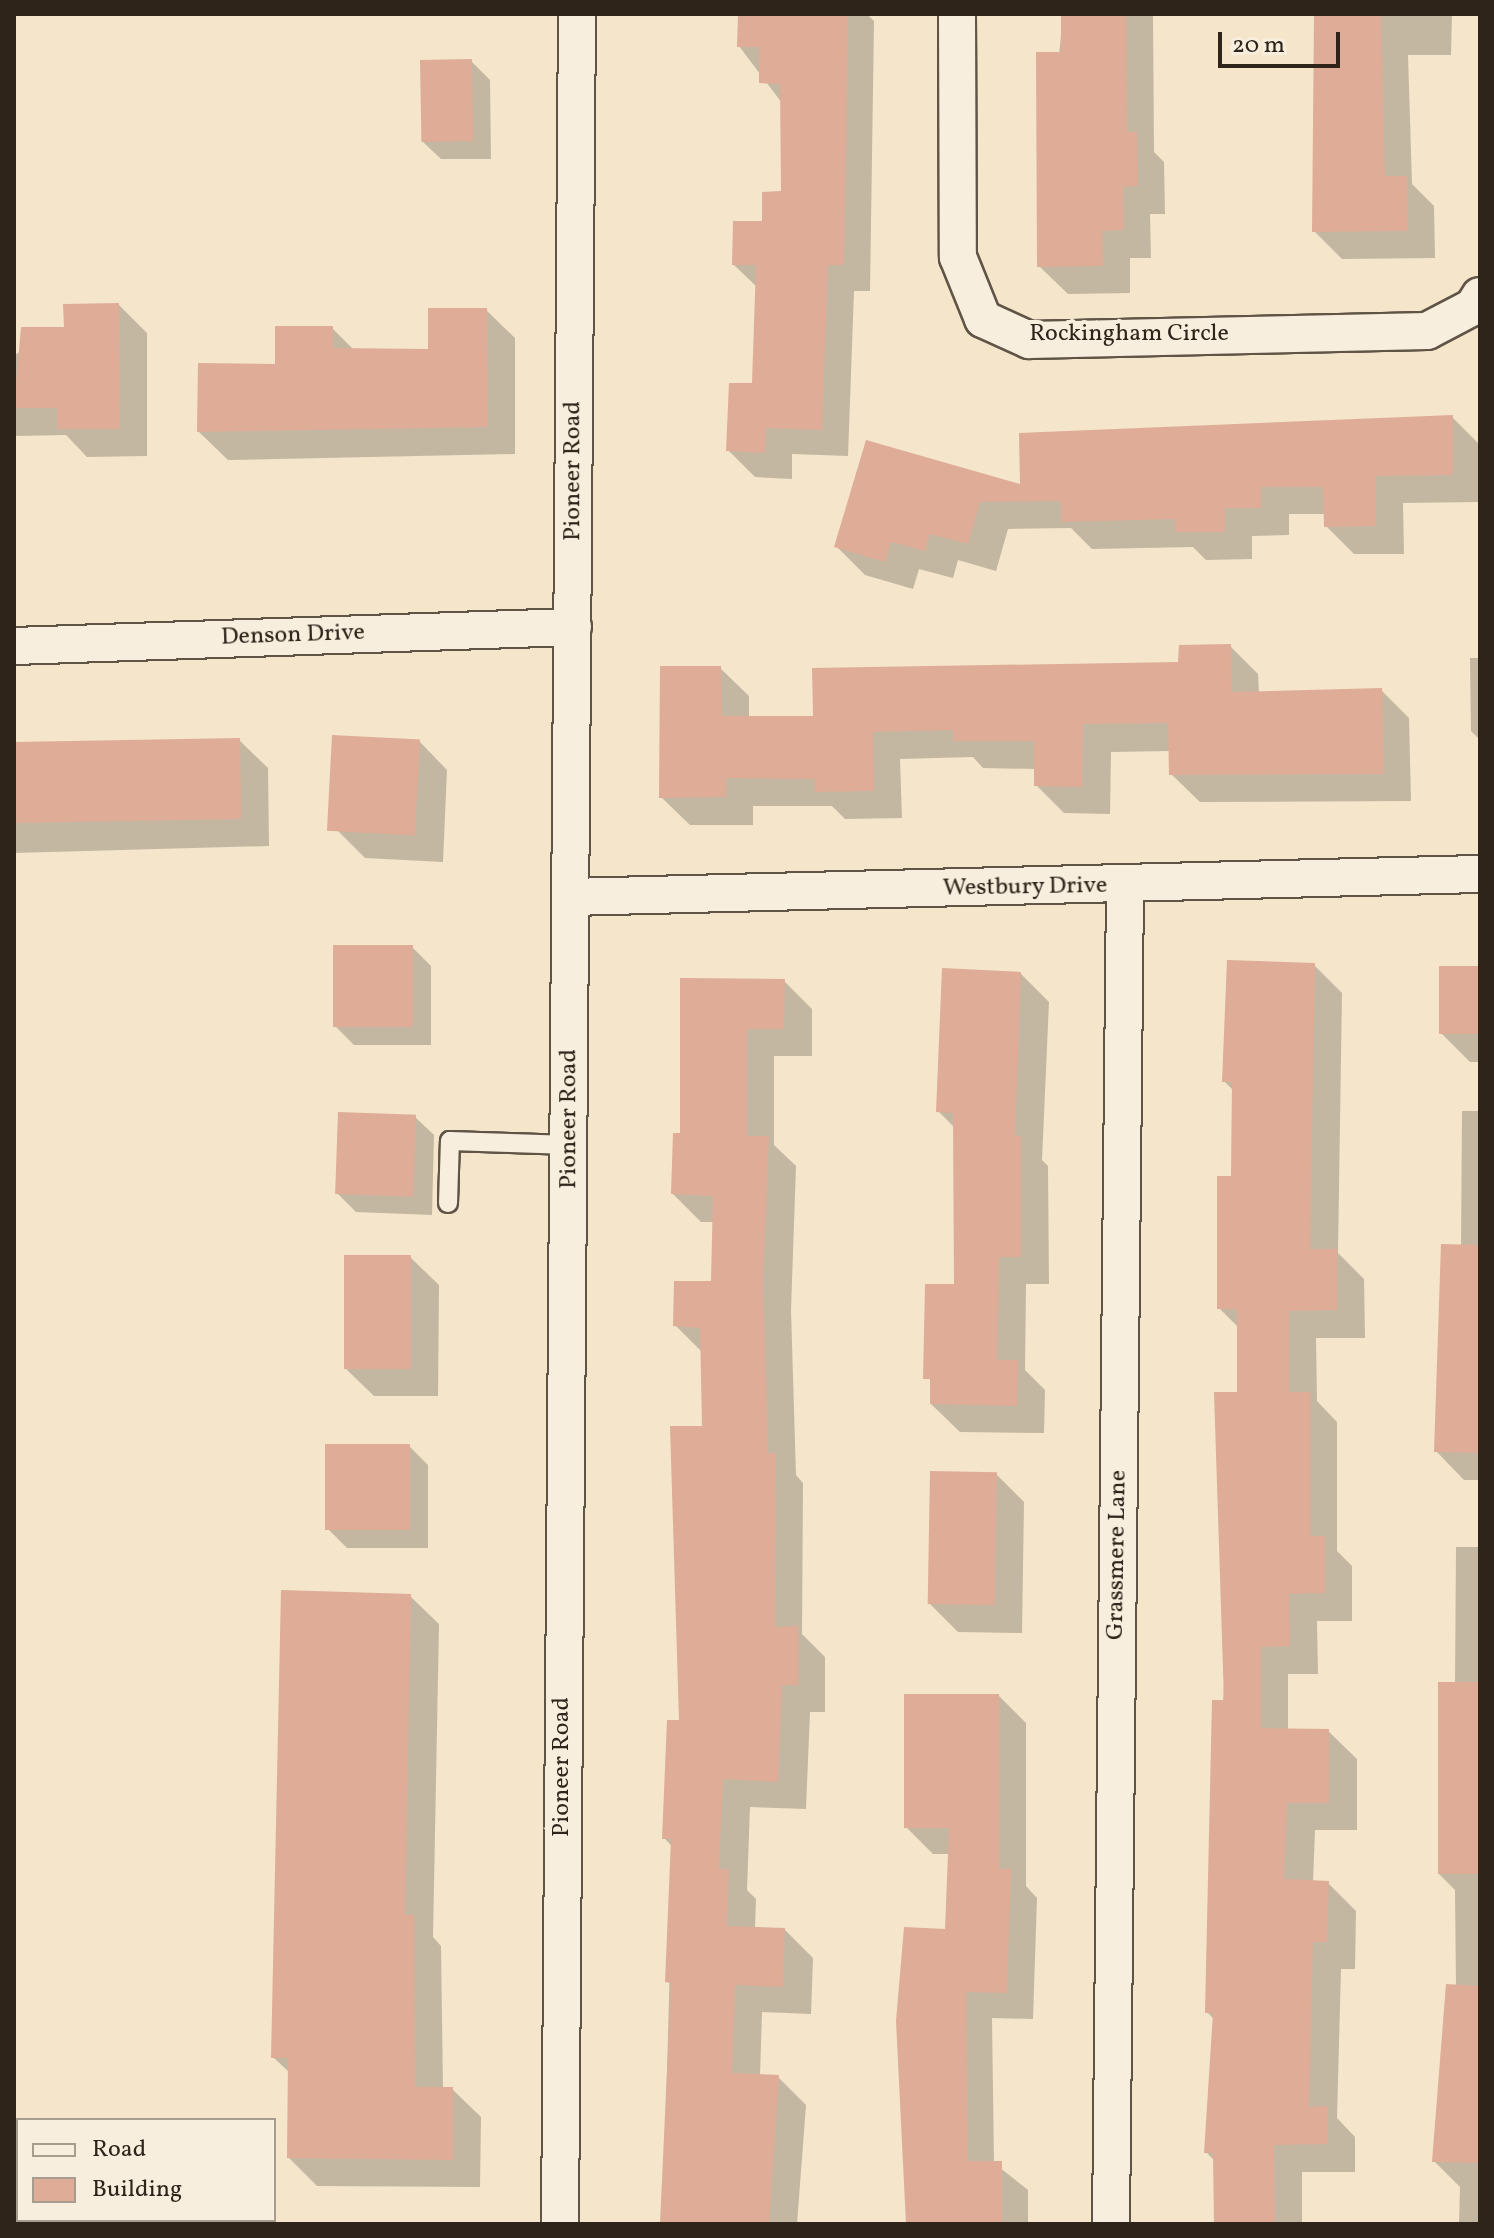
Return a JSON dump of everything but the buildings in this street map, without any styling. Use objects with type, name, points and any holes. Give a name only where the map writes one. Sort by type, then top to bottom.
[{"type":"street","name":"Pioneer Road","points":[[560,2224],[577,14]]},
{"type":"street","name":"Rockingham Circle","points":[[957,14],[958,257],[983,319],[1029,340],[1427,331],[1473,307],[1480,296]]},
{"type":"street","name":"Denson Drive","points":[[14,646],[573,627]]},
{"type":"street","name":"Westbury Drive","points":[[570,897],[1125,886],[1480,874]]},
{"type":"street","name":"Grassmere Lane","points":[[1111,2224],[1125,886]]},
{"type":"lane","points":[[448,1203],[450,1141],[570,1145]]}]
